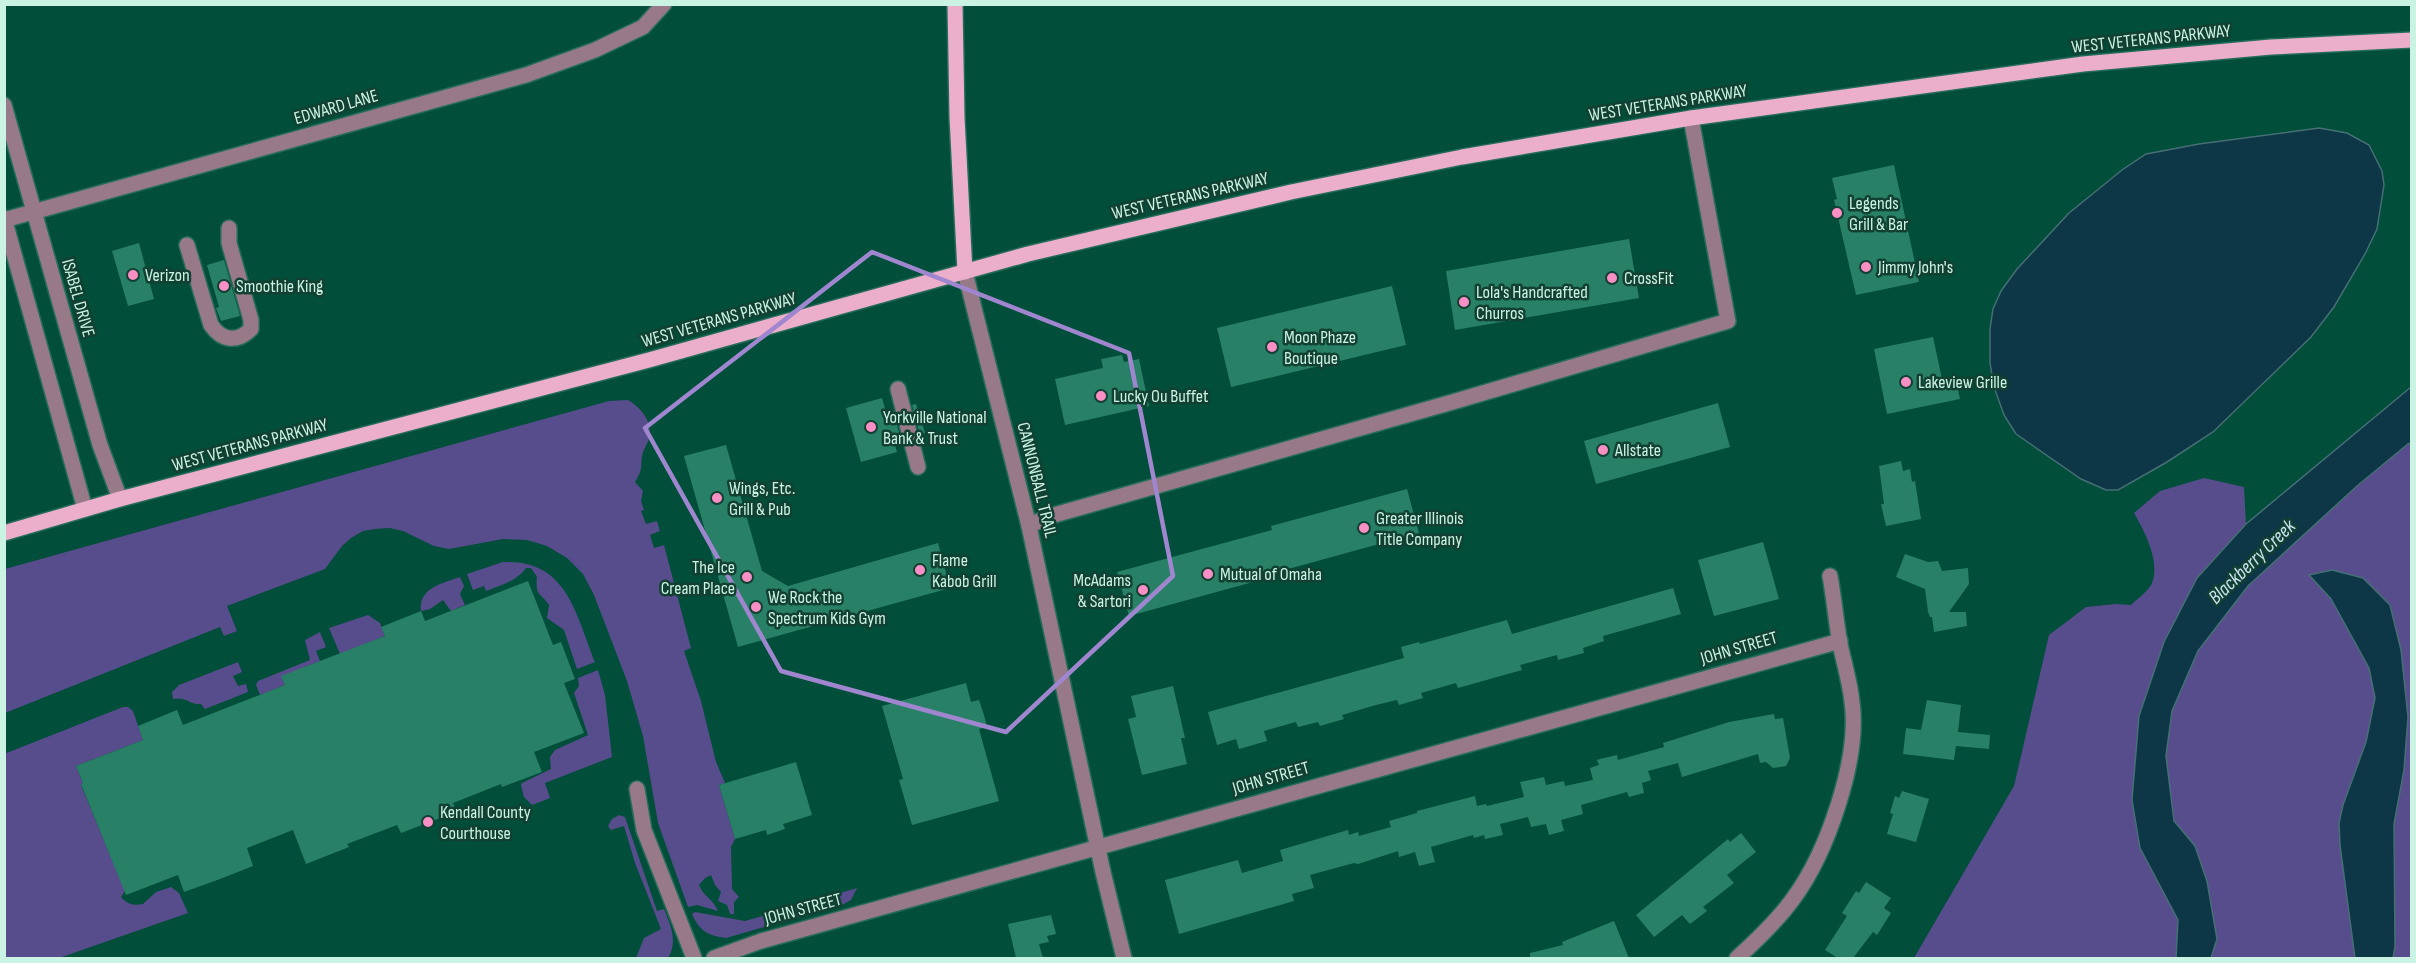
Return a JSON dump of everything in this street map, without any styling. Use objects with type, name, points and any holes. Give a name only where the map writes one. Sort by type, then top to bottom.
[{"type":"main road","name":"CANNONBALL TRAIL","points":[[955,4],[957,117],[965,272]]},
{"type":"main road","name":"WEST VETERANS PARKWAY","points":[[4,533],[120,499],[639,363],[1028,254],[1291,192],[1462,157],[1691,118],[2083,64],[2271,47],[2412,40]]},
{"type":"street","name":"EDWARD LANE","points":[[5,219],[526,75],[595,50],[643,27],[664,4]]},
{"type":"street","name":"ISABEL DRIVE","points":[[4,105],[100,446],[120,499]]},
{"type":"street","points":[[1029,526],[1047,517],[1405,416],[1728,321],[1691,118]]},
{"type":"street","points":[[5,219],[85,509]]},
{"type":"street","points":[[187,244],[211,325],[218,335],[226,339],[246,334],[251,329],[251,320],[229,243],[229,228]]},
{"type":"street","name":"CANNONBALL TRAIL","points":[[965,272],[1029,526],[1097,846],[1124,958]]},
{"type":"street","points":[[898,390],[918,467]]},
{"type":"street","points":[[1737,958],[1764,933],[1794,898],[1828,833],[1842,792],[1851,745],[1853,703],[1830,576]]},
{"type":"street","name":"JOHN STREET","points":[[714,958],[760,941],[1097,846],[1840,641]]},
{"type":"street","points":[[637,789],[644,831],[694,958]]},
{"type":"highlighted area","points":[[872,252],[1129,353],[1173,576],[1006,732],[781,671],[645,428]]},
{"type":"shaded area","points":[[628,400],[641,411],[648,421],[650,432],[643,452],[640,473],[635,482],[643,491],[641,501],[644,510],[641,511],[646,524],[657,521],[660,531],[650,535],[654,548],[664,545],[691,648],[684,651],[701,701],[716,762],[725,783],[719,785],[735,839],[731,847],[732,889],[739,897],[734,902],[734,914],[730,914],[727,905],[718,901],[721,892],[711,875],[699,885],[718,911],[697,905],[688,907],[658,823],[643,736],[627,681],[594,595],[583,574],[567,558],[547,546],[527,540],[503,539],[449,549],[434,546],[403,531],[390,528],[363,531],[342,546],[325,569],[227,606],[237,631],[224,636],[220,627],[5,713],[5,569],[609,401]]},
{"type":"shaded area","points":[[2411,443],[2411,958],[2393,958],[2395,947],[2394,824],[2404,770],[2408,717],[2401,650],[2390,604],[2363,578],[2309,575],[2331,599],[2369,668],[2375,698],[2366,742],[2343,805],[2339,823],[2355,958],[2211,958],[2217,939],[2195,846],[2174,821],[2166,756],[2172,711],[2198,651],[2248,586],[2357,486]]},
{"type":"shaded area","points":[[2204,478],[2244,487],[2246,524],[2197,578],[2164,642],[2163,891],[2178,920],[2176,958],[1914,958],[2014,786],[2049,635],[2086,607],[2131,605],[2144,593],[2154,577],[2153,557],[2134,513],[2160,491]]},
{"type":"shaded area","points":[[503,562],[525,563],[542,570],[555,580],[566,593],[574,608],[595,662],[577,669],[564,630],[547,618],[549,605],[538,591],[537,577],[531,568],[526,568],[503,585],[486,591],[484,586],[473,590],[467,574]]},
{"type":"shaded area","points":[[460,577],[464,586],[460,594],[465,605],[451,611],[443,600],[430,609],[421,611],[423,597],[428,592],[439,584]]},
{"type":"shaded area","points":[[368,615],[380,623],[385,636],[340,654],[329,628]]},
{"type":"shaded area","points":[[320,632],[326,647],[316,651],[320,661],[282,677],[285,685],[260,695],[256,685],[258,681],[310,660],[305,640]]},
{"type":"shaded area","points":[[238,662],[242,672],[233,676],[238,686],[246,684],[248,692],[205,709],[201,704],[173,699],[172,692],[179,685]]},
{"type":"shaded area","points":[[598,670],[605,695],[612,757],[545,783],[550,798],[532,805],[524,797],[522,783],[551,769],[550,757],[555,750],[588,735],[574,693],[579,686],[578,678]]},
{"type":"shaded area","points":[[128,707],[133,711],[143,740],[76,766],[83,783],[81,785],[125,891],[121,897],[131,904],[143,904],[156,892],[171,887],[179,893],[188,913],[59,958],[5,958],[4,754]]},
{"type":"shaded area","points":[[619,815],[625,817],[657,911],[664,909],[669,922],[673,946],[668,958],[636,958],[644,938],[661,929],[635,863],[624,826],[611,830],[608,826],[612,819]]},
{"type":"shaded area","points":[[857,888],[851,900],[844,904],[726,938],[705,932],[692,914],[695,912],[745,921]]},
{"type":"water","points":[[2319,128],[2347,133],[2369,145],[2382,171],[2384,185],[2377,229],[2365,254],[2334,307],[2311,337],[2213,432],[2118,490],[2106,490],[2081,479],[2016,434],[2004,415],[1994,387],[1990,363],[1990,329],[1993,309],[2001,291],[2017,269],[2069,213],[2122,170],[2146,154],[2199,144]]},
{"type":"water","name":"Blackberry Creek","points":[[2411,387],[2411,443],[2357,486],[2248,586],[2198,651],[2172,711],[2166,756],[2174,821],[2195,846],[2207,881],[2217,939],[2211,958],[2176,958],[2178,920],[2140,848],[2132,800],[2139,716],[2164,642],[2197,578],[2246,524]]},
{"type":"water","points":[[2332,570],[2363,578],[2390,605],[2401,650],[2408,717],[2404,770],[2394,824],[2395,947],[2393,958],[2355,958],[2339,823],[2343,805],[2366,742],[2375,698],[2369,668],[2331,599],[2309,575]]},
{"type":"building","points":[[1894,165],[1919,282],[1856,295],[1834,200],[1837,199],[1832,178]]},
{"type":"building","points":[[1629,239],[1639,298],[1455,330],[1446,271]]},
{"type":"building","name":"Verizon","points":[[139,243],[154,299],[128,306],[112,251]]},
{"type":"building","name":"Smoothie King","points":[[224,260],[240,316],[221,321],[207,265]]},
{"type":"building","points":[[1392,286],[1406,345],[1231,387],[1217,328]]},
{"type":"building","points":[[1933,337],[1942,379],[1955,377],[1960,399],[1887,414],[1874,349]]},
{"type":"building","points":[[1122,355],[1124,362],[1139,359],[1149,406],[1065,425],[1055,379],[1103,368],[1101,359]]},
{"type":"building","name":"Yorkville National Bank & Trust","points":[[882,398],[886,412],[893,410],[901,440],[894,442],[897,452],[861,462],[846,408]]},
{"type":"building","points":[[1718,403],[1730,447],[1596,484],[1584,441]]},
{"type":"building","points":[[916,404],[925,433],[920,435],[912,405]]},
{"type":"building","points":[[726,445],[762,571],[788,586],[938,543],[950,588],[738,647],[684,456]]},
{"type":"building","points":[[1901,461],[1903,471],[1910,469],[1912,482],[1915,481],[1921,519],[1886,526],[1881,504],[1884,504],[1879,466]]},
{"type":"building","points":[[1407,489],[1419,533],[1129,616],[1117,572],[1272,530],[1271,526]]},
{"type":"building","points":[[1763,542],[1779,599],[1714,616],[1698,560]]},
{"type":"building","points":[[1905,554],[1928,562],[1938,561],[1942,571],[1968,568],[1969,584],[1949,612],[1966,612],[1967,626],[1934,632],[1925,589],[1896,577]]},
{"type":"building","points":[[528,581],[553,645],[561,642],[575,679],[564,683],[584,733],[534,752],[542,772],[502,787],[501,784],[453,803],[456,812],[401,833],[397,825],[347,844],[349,847],[306,864],[293,830],[247,848],[253,866],[220,879],[184,892],[178,875],[126,895],[81,784],[83,783],[76,766],[143,740],[138,726],[177,710],[183,725],[285,685],[281,676],[385,636],[381,627],[421,611],[425,621]]},
{"type":"building","points":[[1673,588],[1681,614],[1603,636],[1604,641],[1583,648],[1584,653],[1558,660],[1557,655],[1520,665],[1522,670],[1458,688],[1456,683],[1421,693],[1423,698],[1399,705],[1397,700],[1376,705],[1342,715],[1344,719],[1320,726],[1318,722],[1298,727],[1296,722],[1264,731],[1267,741],[1239,749],[1236,739],[1217,745],[1208,712],[1404,658],[1401,647],[1419,642],[1420,644],[1507,620],[1512,634]]},
{"type":"building","points":[[966,683],[971,702],[979,700],[984,715],[987,727],[979,729],[999,801],[912,825],[899,780],[903,779],[882,706]]},
{"type":"building","points":[[1173,686],[1185,738],[1181,738],[1187,764],[1142,775],[1128,719],[1136,717],[1131,696]]},
{"type":"building","points":[[1927,700],[1961,705],[1958,732],[1990,735],[1989,749],[1956,746],[1954,760],[1903,754],[1906,728],[1921,730]]},
{"type":"building","points":[[1774,714],[1775,719],[1783,718],[1790,758],[1786,766],[1773,768],[1766,762],[1760,763],[1758,754],[1682,777],[1678,763],[1648,771],[1651,780],[1642,783],[1644,793],[1629,797],[1627,792],[1581,805],[1583,814],[1561,820],[1564,831],[1549,835],[1546,824],[1531,827],[1528,817],[1500,824],[1503,835],[1485,839],[1484,835],[1474,838],[1473,835],[1431,847],[1435,862],[1419,866],[1415,852],[1399,857],[1398,851],[1358,864],[1354,863],[1310,875],[1314,888],[1292,894],[1294,901],[1179,934],[1165,880],[1238,860],[1242,873],[1283,861],[1280,850],[1348,830],[1349,835],[1358,832],[1359,836],[1391,827],[1389,821],[1417,813],[1417,811],[1475,796],[1477,806],[1486,804],[1487,806],[1524,797],[1520,782],[1544,777],[1546,785],[1564,781],[1565,786],[1593,780],[1590,768],[1599,765],[1597,760],[1617,755],[1618,760],[1664,747],[1663,743],[1729,722]]},
{"type":"building","points":[[796,762],[812,815],[783,824],[785,829],[767,835],[766,830],[735,839],[719,785]]},
{"type":"building","points":[[1902,791],[1929,799],[1916,842],[1887,834],[1895,796],[1899,798]]},
{"type":"building","points":[[1741,833],[1756,852],[1727,875],[1734,883],[1703,907],[1707,911],[1690,924],[1682,915],[1654,937],[1636,915],[1728,839],[1730,842]]},
{"type":"building","points":[[1866,882],[1891,898],[1884,908],[1891,913],[1877,935],[1873,932],[1853,958],[1838,958],[1825,950],[1847,916],[1842,913],[1856,891],[1859,893]]},
{"type":"building","points":[[1051,915],[1056,934],[1047,936],[1049,942],[1039,944],[1043,958],[1016,958],[1008,924]]},
{"type":"building","points":[[1614,921],[1629,958],[1530,958],[1530,953],[1563,945],[1562,942]]},
{"type":"place","name":"Legends Grill & Bar","points":[[1837,213]]},
{"type":"place","name":"Jimmy John's","points":[[1866,267]]},
{"type":"place","name":"Verizon","points":[[133,275]]},
{"type":"place","name":"CrossFit","points":[[1612,278]]},
{"type":"place","name":"Smoothie King","points":[[224,286]]},
{"type":"place","name":"Lola's Handcrafted Churros","points":[[1464,302]]},
{"type":"place","name":"Moon Phaze Boutique","points":[[1272,347]]},
{"type":"place","name":"Lakeview Grille","points":[[1906,382]]},
{"type":"place","name":"Lucky Ou Buffet","points":[[1101,396]]},
{"type":"place","name":"Yorkville National Bank & Trust","points":[[871,427]]},
{"type":"place","name":"Allstate","points":[[1603,450]]},
{"type":"place","name":"Wings, Etc. Grill & Pub","points":[[717,498]]},
{"type":"place","name":"Greater Illinois Title Company","points":[[1364,528]]},
{"type":"place","name":"Flame Kabob Grill","points":[[920,570]]},
{"type":"place","name":"Mutual of Omaha","points":[[1208,574]]},
{"type":"place","name":"The Ice Cream Place","points":[[747,577]]},
{"type":"place","name":"McAdams & Sartori","points":[[1143,590]]},
{"type":"place","name":"We Rock the Spectrum Kids Gym","points":[[756,607]]},
{"type":"place","name":"Kendall County Courthouse","points":[[428,822]]}]
